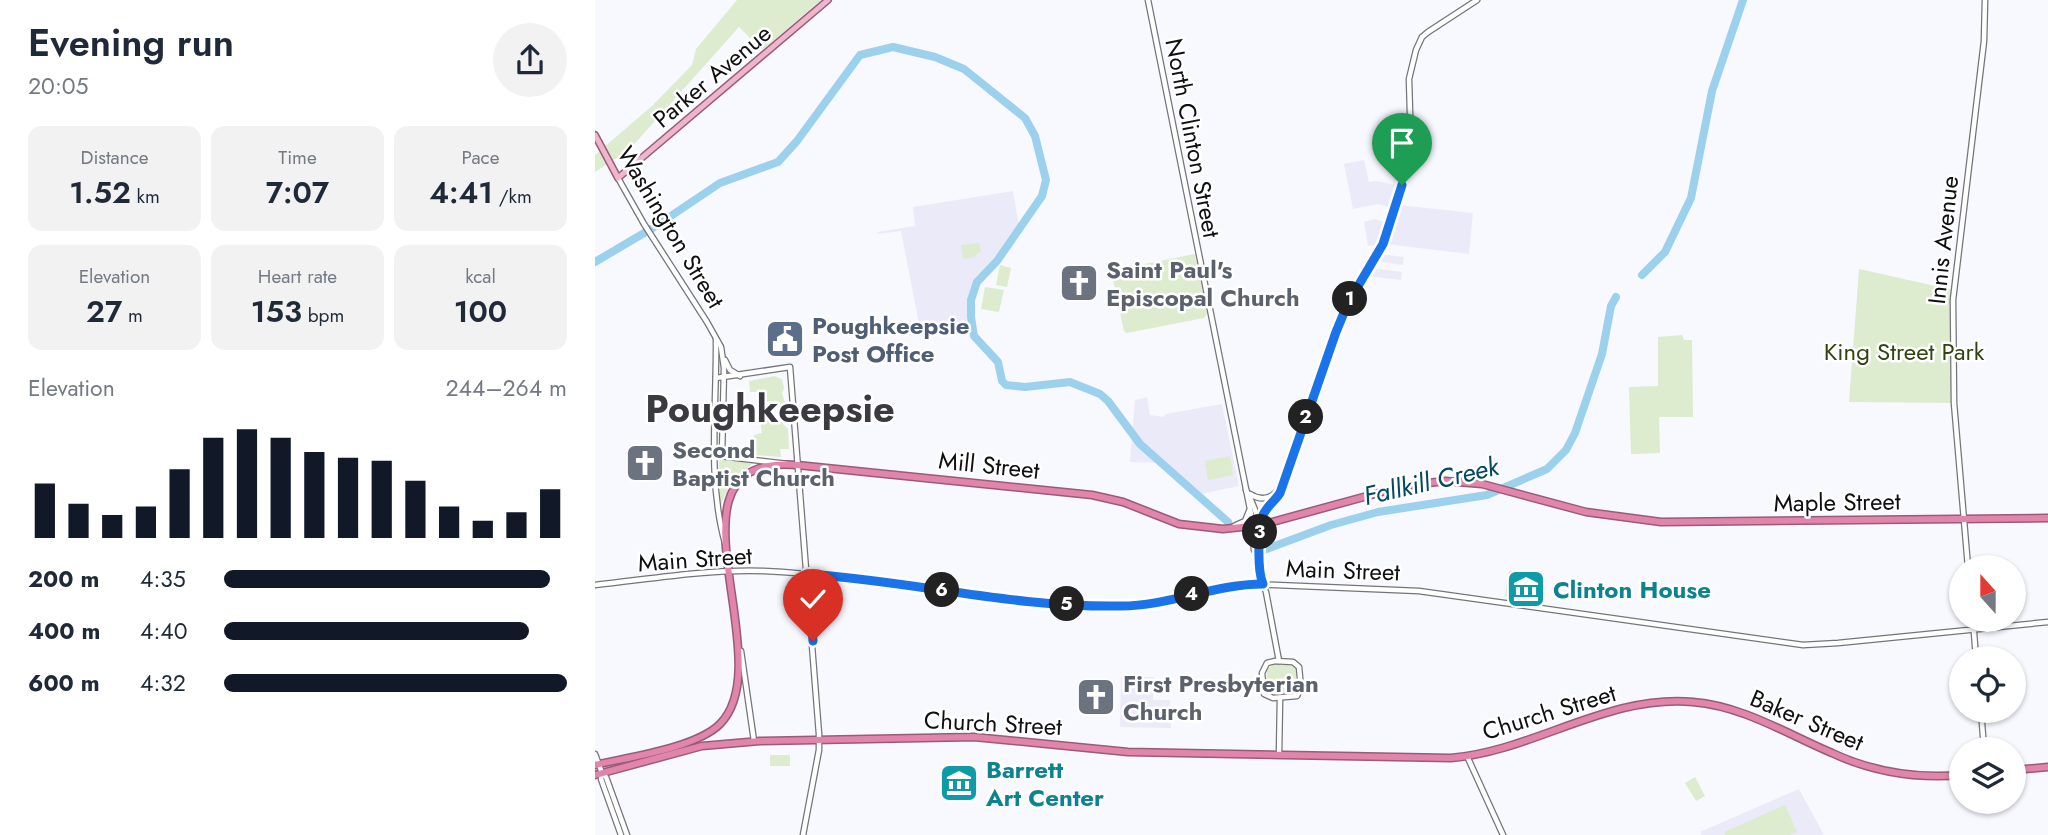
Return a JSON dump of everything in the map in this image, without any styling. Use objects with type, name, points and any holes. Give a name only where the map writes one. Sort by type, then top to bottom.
[{"type":"highway","name":"Mill Street","points":[[789,464],[1092,495],[1129,504],[1184,525],[1223,529],[1279,521],[1403,486],[1430,482]]},
{"type":"highway","points":[[597,764],[683,743],[711,732],[723,721],[731,708],[739,682],[738,640],[726,547],[725,513],[729,498],[745,477],[762,467],[789,464]]},
{"type":"highway","name":"Maple Street","points":[[1430,482],[1468,482],[1495,486],[1586,512],[1627,519],[1692,523],[2048,518]]},
{"type":"highway","name":"Baker Street","points":[[1637,705],[1680,701],[1718,705],[1749,715],[1832,754],[1868,767],[1913,775],[1949,775]]},
{"type":"highway","name":"Church Street","points":[[599,774],[702,746],[754,741],[974,737],[1125,752],[1424,759],[1467,756],[1637,705]]},
{"type":"highway","points":[[2026,769],[2048,767]]},
{"type":"main road","name":"Parker Avenue","points":[[618,178],[828,0]]},
{"type":"main road","name":"Washington Street","points":[[595,135],[618,178]]},
{"type":"street","name":"North Clinton Street","points":[[1148,0],[1245,489],[1256,526]]},
{"type":"street","points":[[1256,526],[1278,496],[1336,332],[1348,303],[1383,244],[1398,200],[1411,147],[1408,91],[1416,50],[1422,37],[1428,32],[1477,0]]},
{"type":"street","name":"Innis Avenue","points":[[1967,555],[1954,403],[1954,290],[1984,41],[1985,0]]},
{"type":"street","name":"Washington Street","points":[[618,178],[722,352],[719,455]]},
{"type":"street","name":"Washington Street","points":[[716,338],[719,455]]},
{"type":"street","points":[[722,352],[729,369],[741,376]]},
{"type":"street","points":[[716,379],[790,367],[819,740],[803,835]]},
{"type":"street","points":[[719,455],[718,517],[726,547]]},
{"type":"street","name":"Mill Street","points":[[719,455],[789,464]]},
{"type":"street","points":[[1245,489],[1254,497],[1266,498],[1274,495],[1281,485]]},
{"type":"street","name":"North Clinton Street","points":[[1245,489],[1256,526],[1254,550],[1266,592],[1279,661]]},
{"type":"street","points":[[1271,504],[1270,516],[1279,521]]},
{"type":"street","points":[[1223,529],[1245,521],[1249,507]]},
{"type":"street","name":"Main Street","points":[[595,585],[729,572],[807,574],[1008,599],[1122,607],[1236,585],[1263,584],[1419,591],[1788,644],[1838,643],[1949,631]]},
{"type":"street","name":"Main Street","points":[[2027,624],[2048,622]]},
{"type":"street","points":[[738,640],[754,741]]},
{"type":"street","points":[[1279,661],[1296,663],[1301,672],[1298,695],[1280,698],[1266,695],[1262,684],[1265,665],[1279,661]]},
{"type":"street","points":[[1279,755],[1280,698]]},
{"type":"street","points":[[595,754],[599,774],[621,835]]},
{"type":"street","points":[[1467,756],[1503,835]]},
{"type":"street","points":[[599,774],[606,777],[627,835]]},
{"type":"shaded area","points":[[1364,160],[1369,182],[1396,185],[1389,207],[1378,204],[1353,209],[1344,164]]},
{"type":"shaded area","points":[[1013,191],[1019,226],[995,261],[973,286],[968,308],[969,325],[921,334],[901,231],[878,232],[915,226],[913,207]]},
{"type":"shaded area","points":[[1399,205],[1473,213],[1469,254],[1386,244]]},
{"type":"shaded area","points":[[1375,219],[1384,222],[1377,244],[1368,246],[1364,222]]},
{"type":"shaded area","points":[[1380,254],[1404,257],[1403,265],[1376,261]]},
{"type":"shaded area","points":[[1372,268],[1402,272],[1401,280],[1367,276]]},
{"type":"shaded area","points":[[1147,397],[1150,415],[1164,417],[1166,414],[1222,404],[1239,486],[1201,494],[1164,463],[1130,462],[1135,400]]},
{"type":"shaded area","points":[[1121,677],[1154,677],[1153,700],[1170,700],[1171,728],[1120,727]]},
{"type":"shaded area","points":[[1799,789],[1824,835],[1702,835],[1700,832]]},
{"type":"green space","points":[[737,0],[821,0],[762,50],[739,27],[629,150],[595,172],[595,155],[653,105],[692,65],[696,49]]},
{"type":"green space","points":[[979,243],[981,251],[974,257],[963,259],[961,245]]},
{"type":"green space","points":[[1195,254],[1207,314],[1204,318],[1127,333],[1124,331],[1112,275],[1115,270]]},
{"type":"green space","points":[[1000,265],[1011,268],[1007,287],[996,285]]},
{"type":"green space","name":"King Street Park","points":[[1859,269],[1953,290],[1954,403],[1849,402]]},
{"type":"green space","points":[[985,287],[1004,290],[999,312],[981,309]]},
{"type":"green space","points":[[1682,335],[1684,340],[1692,340],[1693,417],[1659,417],[1660,453],[1631,454],[1629,387],[1658,386],[1658,337]]},
{"type":"green space","points":[[774,376],[782,379],[786,412],[783,424],[788,429],[789,449],[780,449],[781,457],[755,455],[754,435],[762,433],[760,420],[779,419],[777,401],[758,402],[757,392],[750,392],[749,381]]},
{"type":"green space","points":[[1230,456],[1233,475],[1208,480],[1205,461]]},
{"type":"green space","points":[[719,457],[753,463],[727,492],[720,515]]},
{"type":"green space","points":[[1509,571],[1534,574],[1531,599],[1505,596]]},
{"type":"green space","points":[[1273,665],[1289,665],[1296,669],[1296,691],[1289,695],[1268,692],[1267,669]]},
{"type":"green space","points":[[770,755],[790,755],[790,766],[770,766]]},
{"type":"green space","points":[[1695,777],[1705,796],[1696,801],[1685,783]]},
{"type":"green space","points":[[1785,805],[1797,832],[1790,835],[1725,835],[1724,832]]},
{"type":"waterway","name":"Fallkill Creek","points":[[1642,275],[1665,252],[1691,198],[1712,91],[1743,0]]},
{"type":"waterway","name":"Fallkill Creek","points":[[595,262],[656,226],[720,183],[778,162],[797,141],[860,55],[893,47],[935,57],[964,69],[1025,118],[1035,136],[1046,180],[1042,196],[997,261],[977,282],[971,300],[974,336],[998,362],[1002,381],[1006,385],[1025,387],[1070,382],[1100,394],[1140,444],[1228,522]]},
{"type":"waterway","name":"Fallkill Creek","points":[[1264,550],[1331,525],[1378,512],[1487,495],[1547,469],[1566,450],[1575,433],[1602,354],[1611,306],[1616,297]]},
{"type":"place","name":"Saint Paul's Episcopal Church","points":[[1079,283]]},
{"type":"place","name":"Poughkeepsie Post Office","points":[[785,339]]},
{"type":"place","name":"Second Baptist Church","points":[[645,463]]},
{"type":"place","name":"Clinton House","points":[[1526,589]]},
{"type":"place","name":"First Presbyterian Church","points":[[1096,697]]},
{"type":"place","name":"Barrett Art Center","points":[[959,783]]},
{"type":"district","name":"Poughkeepsie","points":[[770,408]]},
{"type":"route","points":[[813,641],[807,574],[1008,599],[1122,607],[1236,585],[1263,584],[1257,555],[1260,550],[1259,526],[1266,509],[1280,493],[1336,332],[1348,303],[1383,244],[1402,185]]}]
